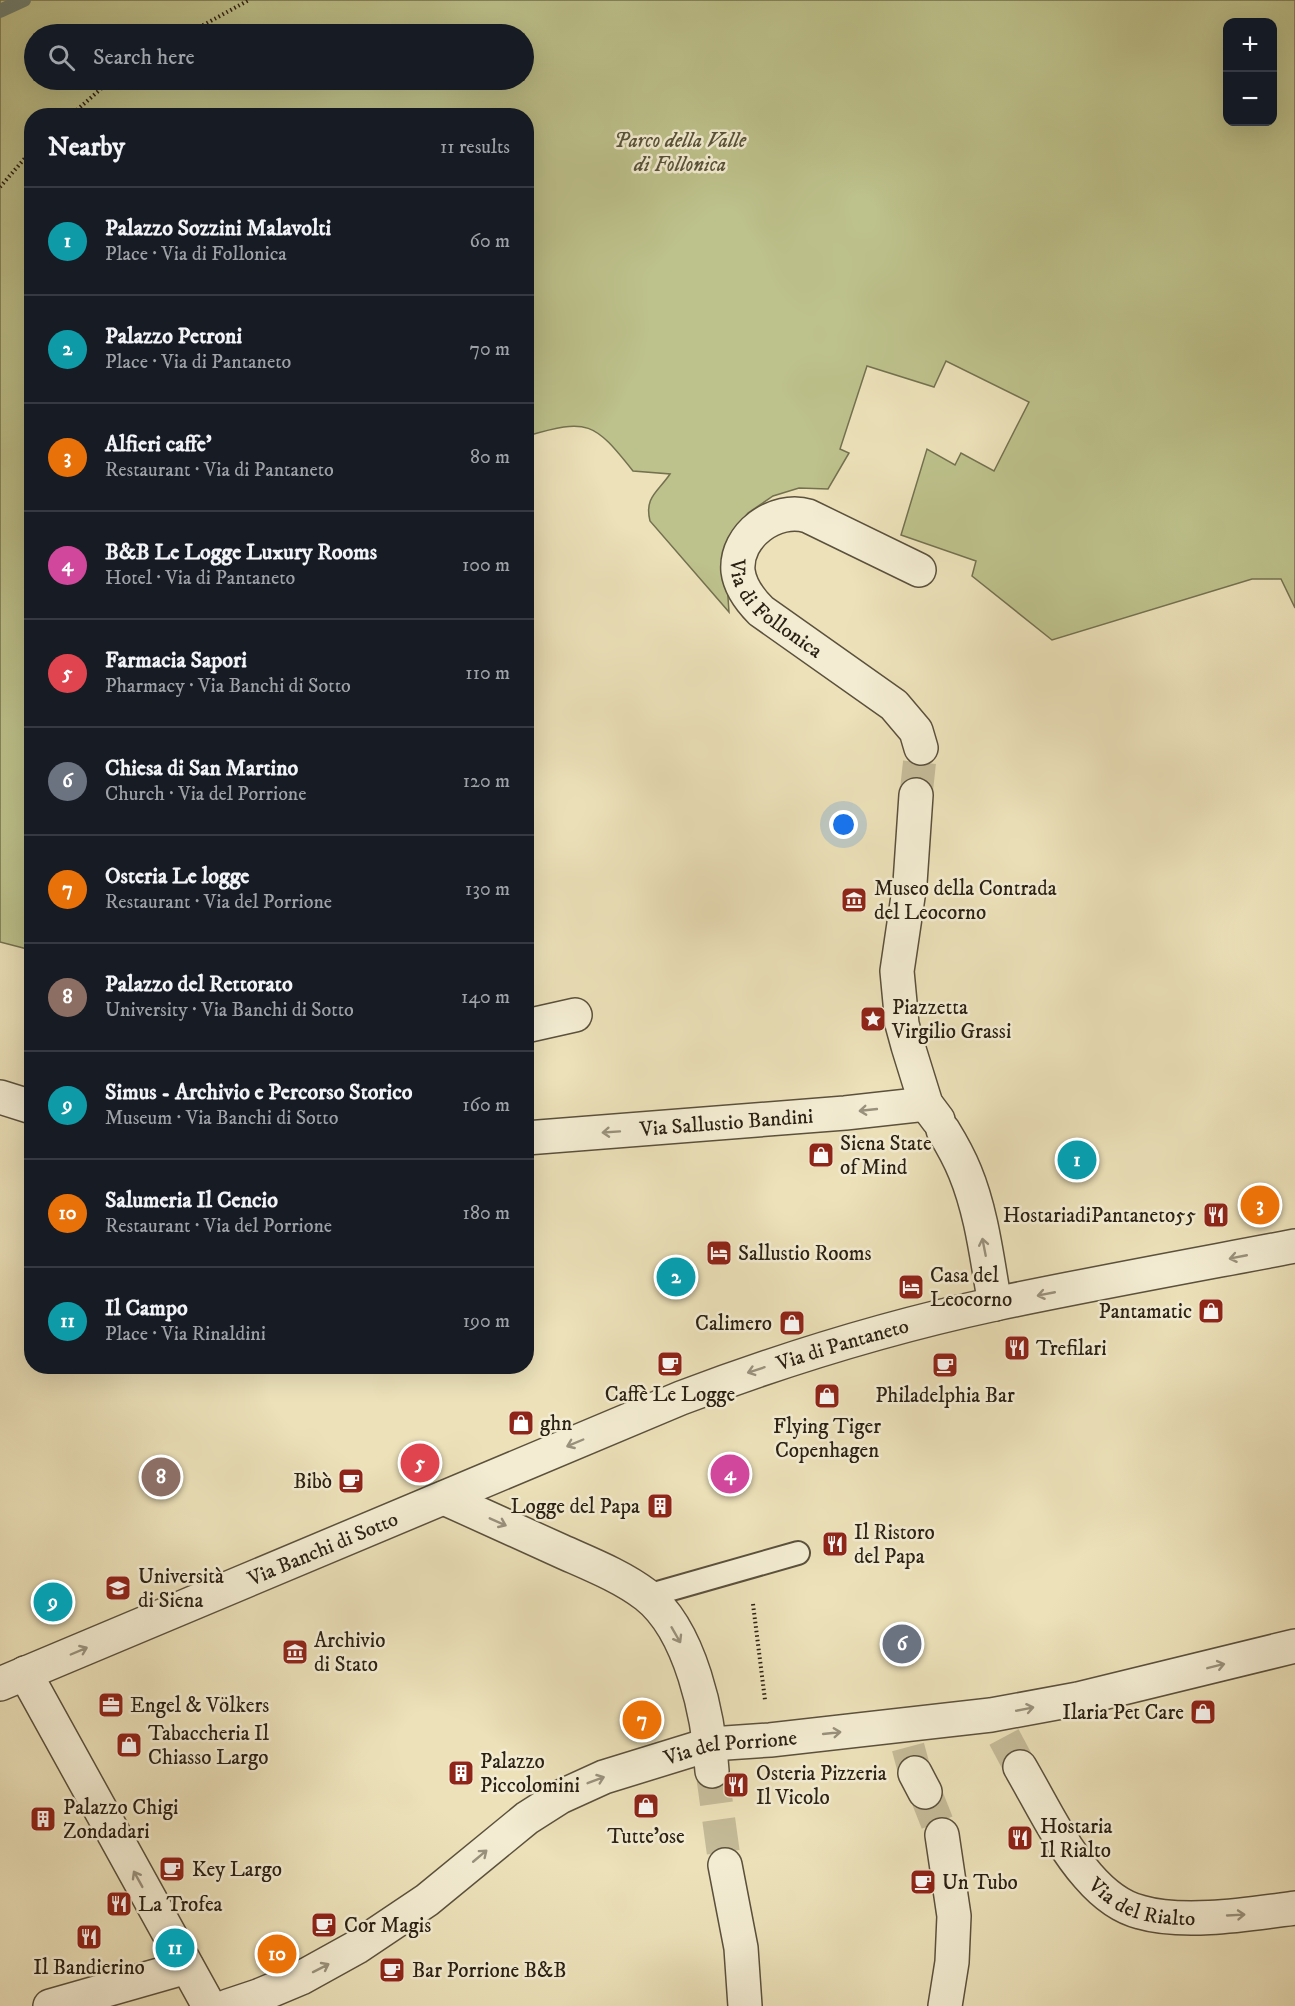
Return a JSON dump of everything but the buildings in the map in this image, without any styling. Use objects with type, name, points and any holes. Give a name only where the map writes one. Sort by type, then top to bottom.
[{"type":"street","name":"Via di Follonica","points":[[919,570],[808,516],[790,513],[772,517],[758,528],[746,542],[740,554],[738,570],[750,601],[894,705],[916,730],[921,748]]},
{"type":"street","points":[[916,795],[910,883],[897,971],[902,1024],[936,1118],[962,1164],[972,1192],[995,1304]]},
{"type":"street","points":[[534,1024],[576,1015]]},
{"type":"street","points":[[0,1097],[24,1104]]},
{"type":"street","name":"Via Sallustio Bandini","points":[[534,1137],[844,1113],[936,1118]]},
{"type":"street","name":"Via di Pantaneto","points":[[444,1498],[681,1398],[748,1373],[883,1332],[995,1304],[1295,1246]]},
{"type":"street","points":[[444,1498],[616,1576],[647,1596],[664,1613],[689,1658],[699,1688],[712,1758]]},
{"type":"street","name":"Via Banchi di Sotto","points":[[12,1678],[444,1498]]},
{"type":"street","name":"Via del Porrione","points":[[228,2006],[301,1978],[357,1947],[426,1900],[520,1824],[560,1797],[604,1777],[712,1758],[913,1760],[997,1726],[1078,1699],[1295,1646]]},
{"type":"street","points":[[12,1678],[209,2006]]},
{"type":"street","name":"Via del Rialto","points":[[1020,1767],[1077,1862],[1105,1893],[1124,1905],[1139,1912],[1178,1918],[1250,1914],[1295,1908]]},
{"type":"street","points":[[942,1835],[954,1916],[952,1962],[945,2006]]},
{"type":"street","points":[[725,1865],[741,1948],[745,2006]]},
{"type":"street","points":[[50,2006],[187,1966]]},
{"type":"lane","points":[[647,1596],[798,1553]]},
{"type":"path","points":[[205,24],[249,0]]},
{"type":"path","points":[[79,108],[100,90]]},
{"type":"path","points":[[0,187],[24,159]]},
{"type":"path","points":[[753,1598],[764,1693]]},
{"type":"green space","name":"Parco della Valle di Follonica","points":[[0,0],[1295,0],[1295,608],[1281,579],[1252,579],[1052,640],[972,576],[976,561],[901,535],[927,449],[955,465],[961,453],[994,471],[1029,402],[946,361],[934,387],[867,366],[840,449],[849,453],[828,489],[799,488],[773,496],[748,513],[734,530],[726,568],[729,612],[650,521],[649,506],[653,495],[670,474],[633,471],[609,442],[588,428],[564,427],[534,434],[534,108],[24,108],[24,948],[0,942]]},
{"type":"waterway","points":[[0,11],[24,0]]},
{"type":"tunnel","points":[[916,795],[921,748]]},
{"type":"tunnel","points":[[1004,1737],[1020,1767]]},
{"type":"tunnel","points":[[908,1747],[915,1773]]},
{"type":"tunnel","points":[[712,1771],[725,1865]]},
{"type":"tunnel","points":[[925,1792],[942,1835]]},
{"type":"place","name":"Museo della Contrada del Leocorno","points":[[854,900]]},
{"type":"place","name":"Piazzetta Virgilio Grassi","points":[[873,1019]]},
{"type":"place","name":"Siena State of Mind","points":[[821,1155]]},
{"type":"place","name":"Palazzo Sozzini Malavolti","points":[[1077,1160]]},
{"type":"place","name":"Alfieri caffe'","points":[[1260,1205]]},
{"type":"place","name":"HostariadiPantaneto55","points":[[1216,1215]]},
{"type":"place","name":"Sallustio Rooms","points":[[719,1253]]},
{"type":"place","name":"Palazzo Petroni","points":[[676,1277]]},
{"type":"place","name":"Casa del Leocorno","points":[[911,1287]]},
{"type":"place","name":"Pantamatic","points":[[1211,1311]]},
{"type":"place","name":"Calimero","points":[[792,1323]]},
{"type":"place","name":"Trefilari","points":[[1017,1348]]},
{"type":"place","name":"Caffè Le Logge","points":[[670,1364]]},
{"type":"place","name":"Philadelphia Bar","points":[[945,1365]]},
{"type":"place","name":"Flying Tiger Copenhagen","points":[[827,1396]]},
{"type":"place","name":"ghn","points":[[521,1423]]},
{"type":"place","name":"Farmacia Sapori","points":[[420,1463]]},
{"type":"place","name":"B&B Le Logge Luxury Rooms","points":[[730,1474]]},
{"type":"place","name":"Palazzo del Rettorato","points":[[161,1477]]},
{"type":"place","name":"Bibò","points":[[351,1481]]},
{"type":"place","name":"Logge del Papa","points":[[660,1506]]},
{"type":"place","name":"Il Ristoro del Papa","points":[[835,1544]]},
{"type":"place","name":"Università di Siena","points":[[118,1588]]},
{"type":"place","name":"Simus - Archivio e Percorso Storico","points":[[53,1602]]},
{"type":"place","name":"Chiesa di San Martino","points":[[902,1644]]},
{"type":"place","name":"Archivio di Stato","points":[[295,1652]]},
{"type":"place","name":"Engel & Völkers","points":[[111,1705]]},
{"type":"place","name":"Ilaria Pet Care","points":[[1203,1712]]},
{"type":"place","name":"Osteria Le logge","points":[[642,1720]]},
{"type":"place","name":"Tabaccheria Il Chiasso Largo","points":[[129,1745]]},
{"type":"place","name":"Palazzo Piccolomini","points":[[461,1773]]},
{"type":"place","name":"Osteria Pizzeria Il Vicolo","points":[[736,1785]]},
{"type":"place","name":"Tutte'ose","points":[[646,1806]]},
{"type":"place","name":"Palazzo Chigi Zondadari","points":[[43,1819]]},
{"type":"place","name":"Hostaria Il Rialto","points":[[1020,1838]]},
{"type":"place","name":"Key Largo","points":[[172,1869]]},
{"type":"place","name":"Un Tubo","points":[[923,1882]]},
{"type":"place","name":"La Trofea","points":[[119,1904]]},
{"type":"place","name":"Cor Magis","points":[[324,1925]]},
{"type":"place","name":"Il Bandierino","points":[[89,1937]]},
{"type":"place","name":"Il Campo","points":[[175,1948]]},
{"type":"place","name":"Salumeria Il Cencio","points":[[277,1954]]},
{"type":"place","name":"Bar Porrione B&B","points":[[392,1970]]}]
